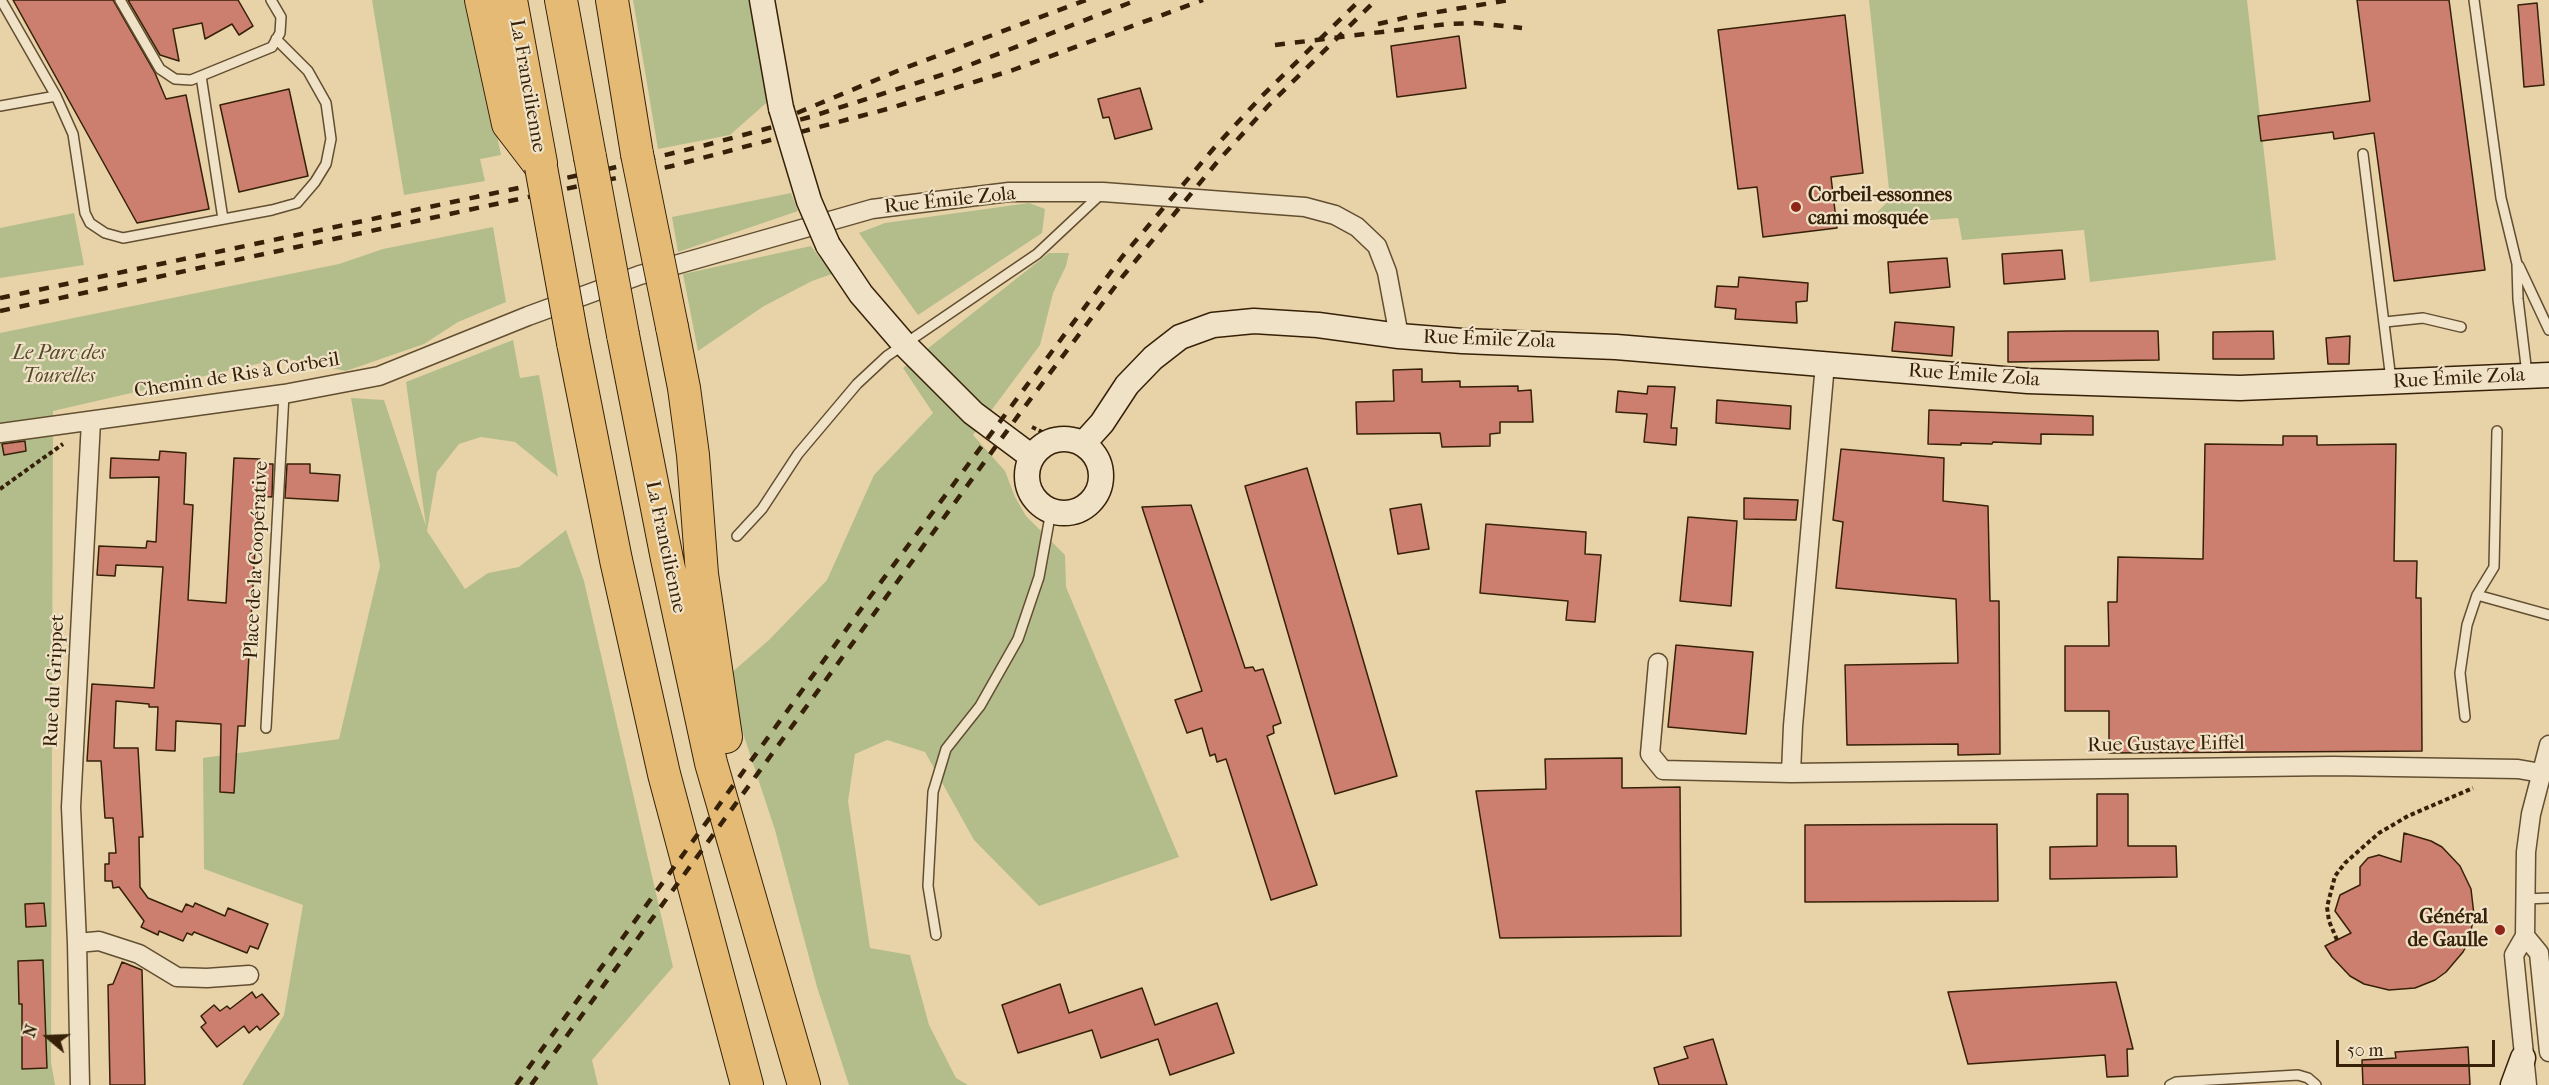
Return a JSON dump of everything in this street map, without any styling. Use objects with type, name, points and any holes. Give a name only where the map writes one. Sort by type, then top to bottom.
[{"type":"highway","points":[[481,0],[508,124],[541,167]]},
{"type":"highway","name":"La Francilienne","points":[[511,0],[573,343],[616,560],[664,774],[747,1085]]},
{"type":"highway","name":"La Francilienne","points":[[561,0],[667,559],[711,763],[804,1085]]},
{"type":"highway","points":[[612,0],[637,154],[684,388],[693,455],[704,586],[746,880]]},
{"type":"street","points":[[762,0],[781,108],[809,201],[828,245],[861,294],[905,345],[973,413],[1032,457]]},
{"type":"street","name":"Rue Émile Zola","points":[[440,350],[640,275],[872,209],[1009,192],[1103,192],[1305,207],[1335,214],[1358,227],[1377,246],[1388,272],[1399,336]]},
{"type":"street","name":"Rue Émile Zola","points":[[1083,444],[1102,423],[1127,386],[1153,358],[1180,338],[1213,325],[1254,321],[1318,325],[1399,336],[1462,341],[1616,346],[2028,381],[2240,388],[2538,375]]},
{"type":"street","name":"Chemin de Ris à Corbeil","points":[[0,433],[284,394],[379,375],[440,350]]},
{"type":"street","points":[[1791,773],[1793,726],[1825,364]]},
{"type":"street","name":"Rue du Grippet","points":[[80,1085],[71,807],[91,421]]},
{"type":"street","points":[[1062,439],[1083,444],[1092,451],[1100,467],[1099,489],[1091,501],[1079,510],[1065,513],[1051,511],[1042,506],[1032,495],[1027,482],[1032,457],[1047,443],[1062,439]]},
{"type":"street","name":"Rue Gustave Eiffel","points":[[1658,663],[1650,754],[1662,770],[1791,773],[2345,766],[2506,769],[2541,773]]},
{"type":"street","points":[[2527,1085],[2514,955],[2525,936],[2526,852],[2541,773],[2549,745]]},
{"type":"street","points":[[2525,936],[2539,953],[2549,1052]]},
{"type":"street","points":[[77,943],[99,941],[139,954],[177,977],[207,978],[249,975]]},
{"type":"street","points":[[2513,1085],[2523,1058]]},
{"type":"lane","points":[[1,0],[56,96],[73,134],[85,213],[90,223],[105,233],[123,238],[224,219],[297,202],[315,182],[326,164],[331,139],[326,103],[308,71],[276,39]]},
{"type":"lane","points":[[120,0],[160,69],[175,79],[192,80],[272,47],[280,33],[281,17],[271,0]]},
{"type":"lane","points":[[2474,0],[2501,198],[2517,264],[2518,298],[2538,375]]},
{"type":"lane","points":[[201,76],[224,219]]},
{"type":"lane","points":[[0,106],[56,96]]},
{"type":"lane","points":[[2363,153],[2392,383]]},
{"type":"lane","points":[[737,536],[762,509],[798,454],[856,384],[887,356],[1037,254],[1103,192]]},
{"type":"lane","points":[[2517,264],[2549,330]]},
{"type":"lane","points":[[2385,322],[2423,318],[2461,327]]},
{"type":"lane","name":"Place de la Coopérative","points":[[266,728],[284,394]]},
{"type":"lane","points":[[2465,717],[2460,673],[2466,625],[2477,595],[2494,567],[2497,431]]},
{"type":"lane","points":[[936,935],[928,886],[933,792],[946,749],[980,706],[1018,639],[1039,577],[1051,511]]},
{"type":"lane","points":[[2477,595],[2549,615]]},
{"type":"lane","points":[[2525,899],[2549,898]]},
{"type":"lane","points":[[2170,1085],[2176,1082],[2298,1075],[2308,1078],[2316,1085]]},
{"type":"path","points":[[0,489],[45,459],[91,421]]},
{"type":"path","points":[[2337,940],[2329,921],[2327,907],[2335,876],[2345,863],[2379,833],[2408,816],[2475,787]]},
{"type":"green space","points":[[372,0],[468,0],[501,155],[480,159],[485,181],[404,195]]},
{"type":"green space","points":[[633,0],[751,0],[773,97],[730,135],[658,149]]},
{"type":"green space","points":[[1869,0],[2247,0],[2276,260],[2090,282],[2084,230],[1962,240],[1958,218],[1865,225],[1890,199]]},
{"type":"green space","points":[[791,193],[798,211],[678,252],[672,217]]},
{"type":"green space","points":[[1029,203],[1045,209],[1042,233],[918,315],[859,233],[885,223]]},
{"type":"green space","points":[[74,213],[84,265],[0,278],[0,228]]},
{"type":"green space","name":"Le Parc des Tourelles","points":[[493,227],[506,302],[458,322],[424,344],[346,371],[283,358],[53,411],[51,1062],[55,1085],[0,1085],[0,333],[339,264],[383,249]]},
{"type":"green space","points":[[811,246],[832,274],[812,281],[764,306],[698,351],[683,274]]},
{"type":"green space","points":[[1049,253],[1069,253],[1066,266],[1053,293],[1040,345],[973,435],[1005,471],[1015,497],[1026,516],[1065,555],[1066,587],[1179,857],[1039,906],[974,840],[925,752],[887,740],[855,754],[848,801],[870,948],[910,955],[929,1025],[956,1078],[968,1085],[849,1085],[817,987],[775,830],[733,703],[730,674],[769,640],[827,580],[874,475],[933,413],[903,368]]},
{"type":"green space","points":[[513,340],[520,378],[539,375],[558,477],[515,442],[481,437],[459,444],[437,472],[427,531],[465,589],[488,573],[519,567],[566,530],[584,581],[673,967],[592,1060],[598,1085],[242,1085],[284,1015],[303,905],[204,869],[203,758],[339,739],[380,566],[351,398],[384,400],[426,526],[406,382]]},
{"type":"building","points":[[13,0],[113,0],[155,73],[166,99],[186,95],[209,209],[137,223]]},
{"type":"building","points":[[128,0],[238,0],[253,26],[239,35],[232,24],[205,39],[202,23],[173,29],[179,61],[160,55]]},
{"type":"building","points":[[2357,0],[2449,0],[2485,270],[2394,281],[2374,133],[2334,139],[2333,132],[2261,141],[2258,116],[2370,101]]},
{"type":"building","points":[[2537,3],[2544,85],[2524,87],[2518,5]]},
{"type":"building","points":[[1845,15],[1863,173],[1831,177],[1837,228],[1763,237],[1757,187],[1738,189],[1718,30]]},
{"type":"building","points":[[1459,36],[1466,88],[1397,97],[1391,46]]},
{"type":"building","points":[[1140,88],[1152,129],[1115,139],[1109,117],[1103,118],[1098,99]]},
{"type":"building","points":[[289,89],[308,176],[239,192],[220,105]]},
{"type":"building","points":[[2062,250],[2065,279],[2004,284],[2002,254]]},
{"type":"building","points":[[1947,258],[1950,287],[1890,293],[1888,262]]},
{"type":"building","points":[[1739,277],[1808,283],[1807,301],[1796,302],[1797,323],[1735,319],[1736,309],[1715,307],[1717,286],[1738,287]]},
{"type":"building","points":[[1895,322],[1954,327],[1952,356],[1892,351]]},
{"type":"building","points":[[2158,331],[2159,360],[2008,362],[2008,332]]},
{"type":"building","points":[[2273,331],[2274,359],[2213,359],[2213,332]]},
{"type":"building","points":[[2350,336],[2349,364],[2328,364],[2326,338]]},
{"type":"building","points":[[1422,369],[1422,382],[1460,381],[1460,387],[1518,386],[1518,391],[1531,390],[1533,422],[1500,422],[1500,433],[1490,434],[1490,446],[1442,447],[1440,433],[1357,434],[1356,402],[1394,401],[1393,370]]},
{"type":"building","points":[[1648,386],[1675,387],[1671,428],[1677,428],[1676,445],[1644,442],[1647,414],[1616,412],[1618,391],[1647,394]]},
{"type":"building","points":[[1717,400],[1791,406],[1790,429],[1716,423]]},
{"type":"building","points":[[1929,410],[2093,416],[2093,435],[2041,434],[2041,444],[1993,442],[1992,444],[1961,443],[1961,445],[1928,444]]},
{"type":"building","points":[[2283,436],[2317,436],[2317,445],[2396,444],[2394,561],[2417,561],[2416,598],[2421,598],[2422,751],[2109,753],[2109,711],[2065,711],[2065,646],[2109,646],[2108,602],[2117,602],[2118,557],[2203,559],[2205,444],[2283,445]]},
{"type":"building","points":[[25,441],[26,451],[4,455],[2,444]]},
{"type":"building","points":[[1841,449],[1944,458],[1943,501],[1988,506],[1990,601],[1999,601],[2000,754],[1958,755],[1958,744],[1847,745],[1845,665],[1958,663],[1956,599],[1836,588],[1843,522],[1833,520]]},
{"type":"building","points":[[160,451],[186,453],[184,504],[193,505],[188,600],[226,603],[234,458],[260,459],[259,464],[273,464],[272,497],[258,496],[245,726],[238,726],[234,793],[220,792],[221,724],[176,721],[175,751],[156,750],[158,707],[116,701],[114,748],[138,748],[143,837],[139,837],[140,887],[148,898],[182,912],[186,904],[193,907],[195,903],[225,916],[228,908],[268,924],[258,949],[250,946],[247,953],[194,932],[192,935],[187,933],[183,941],[159,931],[158,935],[141,927],[144,921],[119,887],[113,888],[112,881],[105,881],[105,864],[109,864],[109,853],[116,853],[113,818],[105,818],[101,761],[87,761],[92,684],[154,688],[163,567],[116,565],[115,576],[97,575],[99,546],[146,548],[147,541],[156,542],[159,477],[110,478],[111,458],[159,460]]},
{"type":"building","points":[[287,464],[310,464],[310,473],[340,475],[338,501],[285,498]]},
{"type":"building","points":[[1307,468],[1397,776],[1335,794],[1245,486]]},
{"type":"building","points":[[1744,498],[1798,500],[1796,520],[1744,519]]},
{"type":"building","points":[[1421,504],[1429,549],[1398,554],[1390,509]]},
{"type":"building","points":[[1191,505],[1245,668],[1253,667],[1255,671],[1263,669],[1281,723],[1273,726],[1274,733],[1267,736],[1317,885],[1271,900],[1226,759],[1217,762],[1215,754],[1210,756],[1202,728],[1187,733],[1175,700],[1202,691],[1142,507]]},
{"type":"building","points":[[1688,517],[1737,521],[1731,606],[1680,601]]},
{"type":"building","points":[[1486,524],[1586,532],[1585,554],[1601,555],[1595,622],[1566,620],[1568,601],[1480,593]]},
{"type":"building","points":[[1676,645],[1753,652],[1746,734],[1668,727]]},
{"type":"building","points":[[1622,758],[1622,788],[1680,787],[1681,936],[1500,938],[1476,791],[1546,789],[1545,759]]},
{"type":"building","points":[[2097,794],[2128,794],[2128,846],[2176,846],[2177,877],[2050,879],[2050,847],[2097,846]]},
{"type":"building","points":[[1997,824],[1998,901],[1805,902],[1805,825]]},
{"type":"building","points":[[2404,833],[2431,841],[2442,847],[2460,866],[2471,889],[2474,915],[2469,941],[2446,972],[2435,980],[2415,988],[2389,990],[2364,984],[2350,976],[2325,946],[2351,933],[2335,911],[2340,895],[2360,885],[2360,867],[2368,858],[2379,855],[2401,862]]},
{"type":"building","points":[[44,903],[46,926],[26,927],[25,904]]},
{"type":"building","points":[[43,960],[47,1068],[22,1069],[22,1004],[19,1004],[18,961]]},
{"type":"building","points":[[122,962],[142,970],[145,1085],[110,1085],[108,985],[113,984]]},
{"type":"building","points":[[2116,982],[2133,1049],[2127,1049],[2128,1076],[2107,1077],[2105,1055],[1968,1064],[1948,992]]},
{"type":"building","points":[[1060,984],[1069,1013],[1142,988],[1155,1025],[1217,1003],[1234,1053],[1170,1075],[1158,1039],[1101,1058],[1092,1030],[1018,1053],[1002,1005]]},
{"type":"building","points":[[252,992],[256,998],[262,994],[279,1014],[260,1030],[257,1026],[249,1033],[244,1026],[217,1047],[201,1027],[206,1023],[201,1016],[214,1005],[220,1011],[227,1006],[230,1009]]},
{"type":"building","points":[[1713,1039],[1727,1085],[1659,1085],[1654,1068],[1688,1058],[1684,1047]]},
{"type":"building","points":[[2468,1047],[2470,1085],[2363,1085],[2362,1060],[2396,1058],[2395,1052]]},
{"type":"railway","points":[[797,113],[902,69],[1086,0]]},
{"type":"railway","points":[[0,298],[608,169],[706,145],[810,117],[954,71],[1137,0]]},
{"type":"railway","points":[[0,311],[672,166],[891,108],[1013,70],[1203,0]]},
{"type":"railway","points":[[516,1085],[864,605],[1122,257],[1214,148],[1262,96],[1360,0]]},
{"type":"railway","points":[[531,1085],[1023,409],[1123,276],[1218,161],[1268,106],[1376,0]]},
{"type":"railway","points":[[1378,24],[1509,0]]},
{"type":"railway","points":[[1275,45],[1447,24],[1476,23],[1522,28]]},
{"type":"place","name":"Corbeil-essonnes cami mosquée","points":[[1796,207]]},
{"type":"place","name":"Général de Gaulle","points":[[2500,930]]}]
